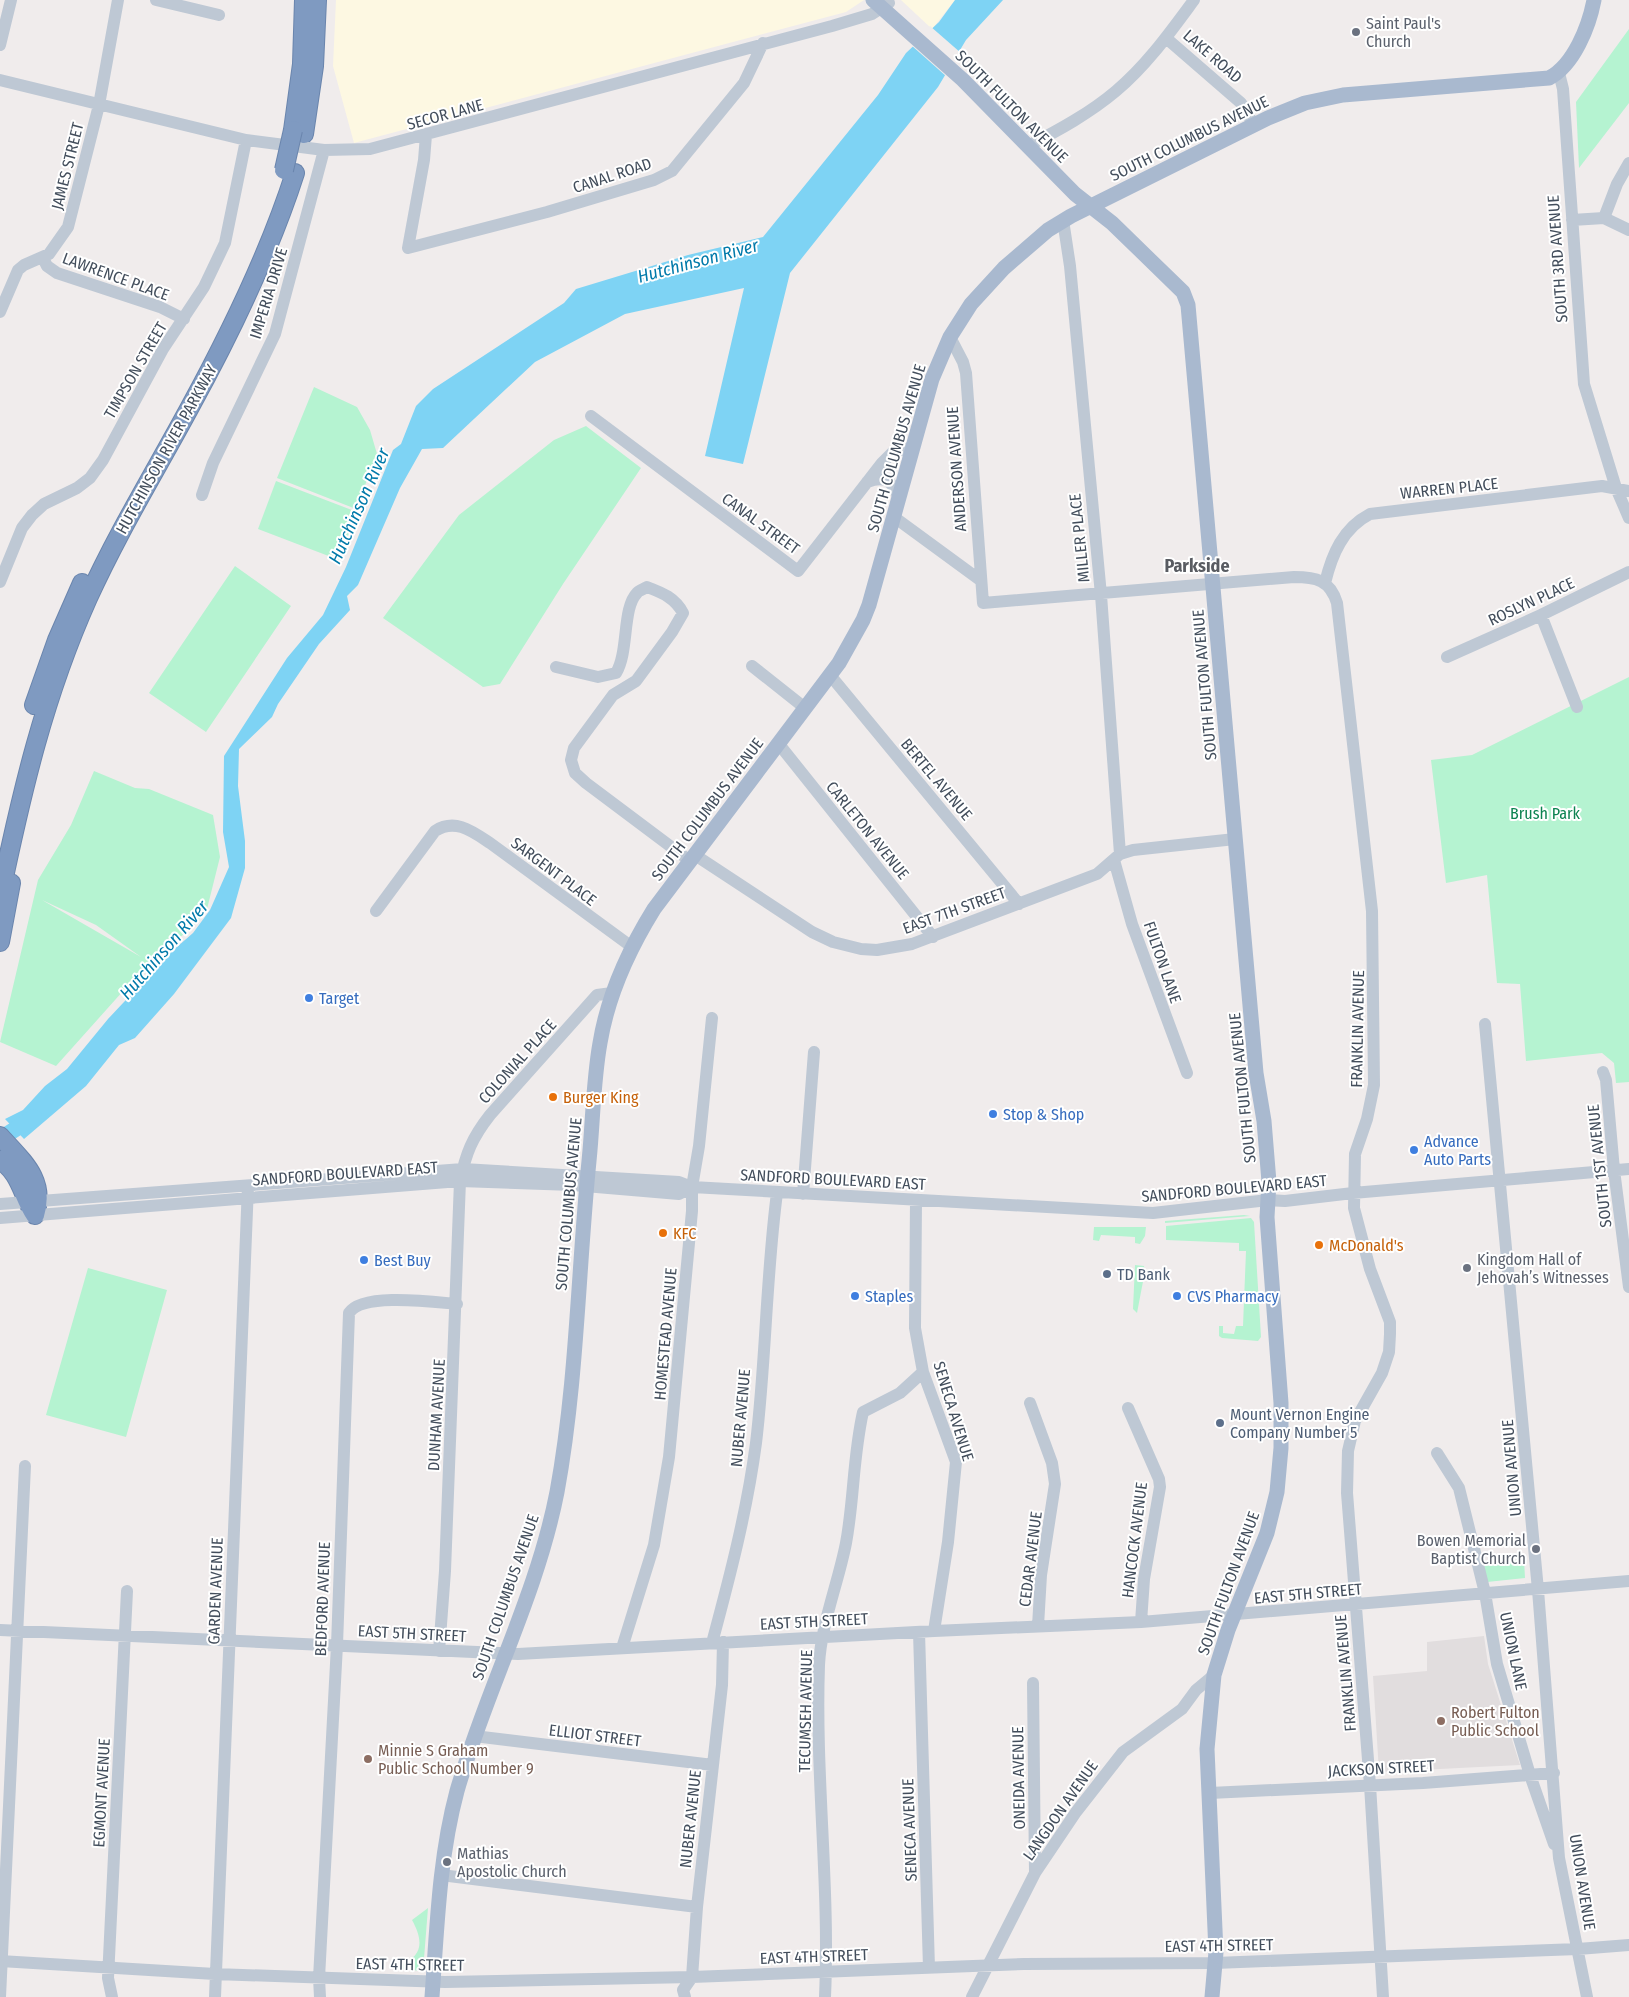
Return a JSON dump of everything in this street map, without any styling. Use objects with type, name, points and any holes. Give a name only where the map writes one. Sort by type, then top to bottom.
[{"type":"highway","name":"HUTCHINSON RIVER PARKWAY","points":[[299,132],[304,0]]},
{"type":"highway","name":"HUTCHINSON RIVER PARKWAY","points":[[0,896],[24,785],[45,707],[88,597],[114,544],[228,333],[275,229],[314,66],[317,0]]},
{"type":"highway","name":"HUTCHINSON RIVER PARKWAY","points":[[0,837],[30,716],[67,615],[101,544],[216,332],[289,171]]},
{"type":"highway","points":[[0,942],[22,826],[24,785]]},
{"type":"highway","points":[[0,1136],[11,1163],[36,1182],[33,1206]]},
{"type":"main road","points":[[1559,73],[1582,36],[1594,0]]},
{"type":"main road","name":"SOUTH FULTON AVENUE","points":[[883,3],[966,78],[1032,143],[1075,194],[1092,205],[1150,260],[1186,298],[1256,1073],[1264,1121],[1269,1182],[1267,1217],[1281,1403],[1280,1468],[1267,1533],[1234,1615],[1214,1675],[1207,1750],[1215,1963],[1212,1997]]},
{"type":"main road","name":"SOUTH COLUMBUS AVENUE","points":[[433,1990],[441,1875],[456,1794],[474,1736],[540,1557],[556,1492],[567,1421],[598,1056],[612,993],[632,947],[654,909],[830,675],[863,620],[932,379],[950,337],[962,316],[992,279],[1029,246],[1063,220],[1292,108],[1343,95],[1541,80],[1559,73]]},
{"type":"street","points":[[0,45],[11,0]]},
{"type":"street","name":"JAMES STREET","points":[[0,312],[18,270],[24,265],[43,258],[54,248],[68,227],[99,105],[118,0]]},
{"type":"street","points":[[156,0],[219,15]]},
{"type":"street","points":[[1032,143],[1078,118],[1117,91],[1166,38],[1194,0]]},
{"type":"street","name":"SECOR LANE","points":[[0,80],[246,140],[324,150],[370,149],[832,26],[883,3]]},
{"type":"street","name":"LAKE ROAD","points":[[1166,38],[1237,99],[1254,125]]},
{"type":"street","name":"CANAL ROAD","points":[[426,135],[424,160],[408,248],[543,213],[654,180],[672,171],[744,83],[763,43]]},
{"type":"street","name":"SOUTH 3RD AVENUE","points":[[1559,73],[1563,89],[1584,384],[1616,488],[1629,518]]},
{"type":"street","name":"TIMPSON STREET","points":[[0,582],[22,528],[32,515],[44,504],[77,488],[90,478],[103,460],[163,349],[204,287],[225,243],[246,140]]},
{"type":"street","name":"IMPERIA DRIVE","points":[[202,495],[213,463],[275,334],[324,150]]},
{"type":"street","points":[[1604,218],[1617,184],[1629,163]]},
{"type":"street","points":[[1572,220],[1604,218],[1629,230]]},
{"type":"street","name":"MILLER PLACE","points":[[1063,220],[1070,266],[1101,595],[1117,857]]},
{"type":"street","name":"LAWRENCE PLACE","points":[[43,258],[47,266],[57,273],[160,307],[184,319]]},
{"type":"street","name":"ANDERSON AVENUE","points":[[950,337],[964,362],[966,373],[983,603],[1101,595]]},
{"type":"street","name":"CANAL STREET","points":[[591,416],[798,571],[867,482],[893,452],[913,447]]},
{"type":"street","points":[[867,482],[878,478],[889,480],[895,486],[899,499]]},
{"type":"street","name":"WARREN PLACE","points":[[1325,582],[1330,560],[1343,537],[1351,526],[1370,514],[1602,486],[1629,491]]},
{"type":"street","points":[[894,517],[980,580]]},
{"type":"street","name":"ROSLYN PLACE","points":[[1447,657],[1541,615],[1629,572]]},
{"type":"street","points":[[1101,595],[1294,577],[1312,578],[1325,582]]},
{"type":"street","name":"FRANKLIN AVENUE","points":[[1325,582],[1334,593],[1338,603],[1372,911],[1374,1085],[1368,1119],[1355,1154],[1354,1208],[1360,1237],[1390,1322],[1388,1352],[1382,1373],[1355,1421],[1348,1451],[1347,1493],[1370,1785],[1383,1997]]},
{"type":"street","name":"EAST 7TH STREET","points":[[556,667],[598,677],[616,673],[622,664],[631,604],[637,592],[647,587],[665,594],[678,603],[682,613],[672,632],[636,681],[613,695],[574,748],[571,760],[575,773],[586,783],[693,858],[812,932],[833,942],[861,950],[877,950],[912,944],[932,937],[1096,874],[1117,857],[1133,850],[1236,839]]},
{"type":"street","points":[[1541,615],[1577,707]]},
{"type":"street","points":[[752,666],[805,708]]},
{"type":"street","name":"BERTEL AVENUE","points":[[830,675],[1019,904]]},
{"type":"street","name":"CARLETON AVENUE","points":[[778,743],[932,937]]},
{"type":"street","name":"SARGENT PLACE","points":[[376,911],[435,832],[444,826],[454,825],[467,829],[490,843],[603,929],[632,947]]},
{"type":"street","name":"FULTON LANE","points":[[1117,857],[1132,924],[1187,1073]]},
{"type":"street","name":"COLONIAL PLACE","points":[[462,1175],[470,1146],[490,1115],[597,994],[612,993]]},
{"type":"street","name":"HOMESTEAD AVENUE","points":[[622,1648],[654,1545],[669,1457],[692,1212],[692,1187],[699,1146],[712,1018]]},
{"type":"street","name":"UNION AVENUE","points":[[1485,1024],[1538,1590],[1554,1773],[1559,1858],[1587,1997]]},
{"type":"street","points":[[803,1194],[814,1052]]},
{"type":"street","name":"SOUTH 1ST AVENUE","points":[[1603,1072],[1606,1080],[1614,1170],[1629,1287]]},
{"type":"street","name":"SANDFORD BOULEVARD EAST","points":[[0,1204],[33,1206],[462,1175],[503,1181],[587,1181],[679,1194],[692,1187],[1153,1213],[1268,1200],[1285,1201],[1353,1193],[1629,1169]]},
{"type":"street","name":"DUNHAM AVENUE","points":[[439,1651],[462,1175]]},
{"type":"street","name":"GARDEN AVENUE","points":[[214,1997],[248,1191]]},
{"type":"street","name":"NUBER AVENUE","points":[[685,1997],[683,1990],[692,1978],[697,1908],[722,1685],[718,1642],[741,1536],[756,1441],[777,1193]]},
{"type":"street","name":"SENECA AVENUE","points":[[916,1200],[915,1328],[923,1372],[956,1462],[948,1542],[934,1631]]},
{"type":"street","name":"SANDFORD BOULEVARD EAST","points":[[0,1218],[33,1206]]},
{"type":"street","name":"BEDFORD AVENUE","points":[[320,1997],[319,1978],[337,1645],[349,1312],[360,1304],[375,1300],[457,1304]]},
{"type":"street","name":"TECUMSEH AVENUE","points":[[825,1997],[826,1972],[819,1713],[819,1663],[823,1637],[846,1543],[858,1436],[863,1412],[900,1393],[923,1372]]},
{"type":"street","name":"CEDAR AVENUE","points":[[1030,1403],[1052,1463],[1054,1495],[1041,1575],[1038,1626]]},
{"type":"street","name":"HANCOCK AVENUE","points":[[1128,1408],[1159,1479],[1160,1487],[1144,1579],[1141,1622]]},
{"type":"street","name":"UNION LANE","points":[[1437,1453],[1459,1488],[1485,1593],[1497,1664],[1530,1775],[1559,1858]]},
{"type":"street","points":[[0,1997],[25,1466]]},
{"type":"street","name":"EAST 5TH STREET","points":[[0,1630],[124,1634],[505,1654],[1141,1622],[1629,1581]]},
{"type":"street","name":"EGMONT AVENUE","points":[[112,1997],[108,1978],[126,1591]]},
{"type":"street","name":"SENECA AVENUE","points":[[919,1632],[929,1968]]},
{"type":"street","name":"LANGDON AVENUE","points":[[972,1997],[1035,1873],[1076,1812],[1118,1757],[1134,1742],[1151,1733],[1182,1709],[1196,1690],[1214,1675]]},
{"type":"street","name":"ONEIDA AVENUE","points":[[1033,1682],[1035,1873]]},
{"type":"street","name":"ELLIOT STREET","points":[[474,1736],[712,1765]]},
{"type":"street","name":"JACKSON STREET","points":[[1210,1793],[1554,1773]]},
{"type":"street","points":[[441,1875],[697,1908]]},
{"type":"street","name":"EAST 4TH STREET","points":[[1,1961],[109,1966],[215,1974],[319,1978],[433,1990],[929,1968],[1215,1963],[1578,1949],[1629,1945]]},
{"type":"shaded area","points":[[336,0],[864,0],[846,12],[354,143],[333,66]]},
{"type":"shaded area","points":[[901,0],[955,0],[932,29]]},
{"type":"shaded area","name":"Robert Fulton Public School","points":[[1484,1636],[1488,1664],[1520,1765],[1379,1772],[1373,1676],[1427,1671],[1427,1642]]},
{"type":"green space","points":[[1629,29],[1629,103],[1579,168],[1576,102]]},
{"type":"green space","points":[[314,387],[357,407],[370,430],[377,454],[356,509],[277,478]]},
{"type":"green space","points":[[586,426],[641,468],[563,584],[500,684],[483,687],[383,618],[459,515],[554,440]]},
{"type":"green space","points":[[276,481],[357,512],[339,560],[258,529]]},
{"type":"green space","points":[[235,566],[291,606],[206,732],[149,693]]},
{"type":"green space","name":"Brush Park","points":[[1629,677],[1629,1082],[1616,1083],[1614,1063],[1602,1053],[1526,1061],[1520,984],[1497,983],[1487,875],[1446,883],[1431,760],[1472,755]]},
{"type":"green space","points":[[94,771],[135,788],[149,789],[213,815],[220,857],[207,909],[194,926],[149,962],[56,1066],[0,1042],[38,880],[71,825]],"holes":[[[42,900],[96,925],[141,957]]]},
{"type":"green space","points":[[1250,1216],[1165,1223],[1165,1221]]},
{"type":"green space","points":[[1251,1218],[1254,1222],[1261,1337],[1258,1341],[1222,1338],[1219,1336],[1219,1326],[1223,1326],[1223,1333],[1234,1334],[1236,1326],[1243,1326],[1246,1251],[1239,1251],[1239,1243],[1166,1240],[1166,1226]]},
{"type":"green space","points":[[1094,1227],[1146,1227],[1145,1236],[1140,1244],[1135,1243],[1135,1237],[1101,1235],[1099,1241],[1093,1240]]},
{"type":"green space","points":[[1135,1265],[1144,1266],[1145,1271],[1137,1313],[1133,1309]]},
{"type":"green space","points":[[88,1268],[167,1290],[126,1437],[46,1415]]},
{"type":"green space","points":[[1524,1559],[1525,1578],[1487,1582],[1484,1566]]},
{"type":"green space","points":[[428,1908],[423,1971],[400,1969],[400,1965],[414,1957],[419,1947],[418,1934],[412,1920]]},
{"type":"water","points":[[955,0],[1003,0],[966,40],[938,87],[790,273],[743,464],[705,456],[744,288],[625,314],[535,362],[443,448],[422,449],[400,488],[358,585],[347,596],[350,610],[319,644],[278,704],[272,717],[239,749],[238,786],[245,841],[245,868],[231,918],[174,994],[135,1038],[119,1045],[86,1086],[24,1139],[5,1119],[23,1110],[45,1086],[67,1069],[108,1019],[170,953],[193,933],[210,910],[229,867],[223,832],[224,756],[287,658],[323,615],[346,567],[393,450],[401,444],[416,406],[433,389],[564,303],[576,289],[688,255],[763,237],[878,95],[906,53],[939,22]]},
{"type":"pier","points":[[930,26],[961,53],[947,77],[911,45]]},
{"type":"waterway","name":"Hutchinson River","points":[[0,1139],[34,1117]]},
{"type":"place","name":"Saint Paul's Church","points":[[1356,32]]},
{"type":"place","name":"Target","points":[[309,998]]},
{"type":"place","name":"Burger King","points":[[553,1097]]},
{"type":"place","name":"Stop & Shop","points":[[993,1114]]},
{"type":"place","name":"Advance Auto Parts","points":[[1414,1150]]},
{"type":"place","name":"KFC","points":[[663,1233]]},
{"type":"place","name":"McDonald's","points":[[1319,1245]]},
{"type":"place","name":"Best Buy","points":[[364,1260]]},
{"type":"place","name":"Kingdom Hall of Jehovah’s Witnesses","points":[[1467,1268]]},
{"type":"place","name":"TD Bank","points":[[1107,1274]]},
{"type":"place","name":"Staples","points":[[855,1296]]},
{"type":"place","name":"CVS Pharmacy","points":[[1177,1296]]},
{"type":"place","name":"Mount Vernon Engine Company Number 5","points":[[1220,1423]]},
{"type":"place","name":"Bowen Memorial Baptist Church","points":[[1536,1549]]},
{"type":"place","name":"Robert Fulton Public School","points":[[1441,1721]]},
{"type":"place","name":"Minnie S Graham Public School Number 9","points":[[368,1759]]},
{"type":"place","name":"Mathias Apostolic Church","points":[[447,1862]]},
{"type":"district","name":"Parkside","points":[[1197,566]]}]
